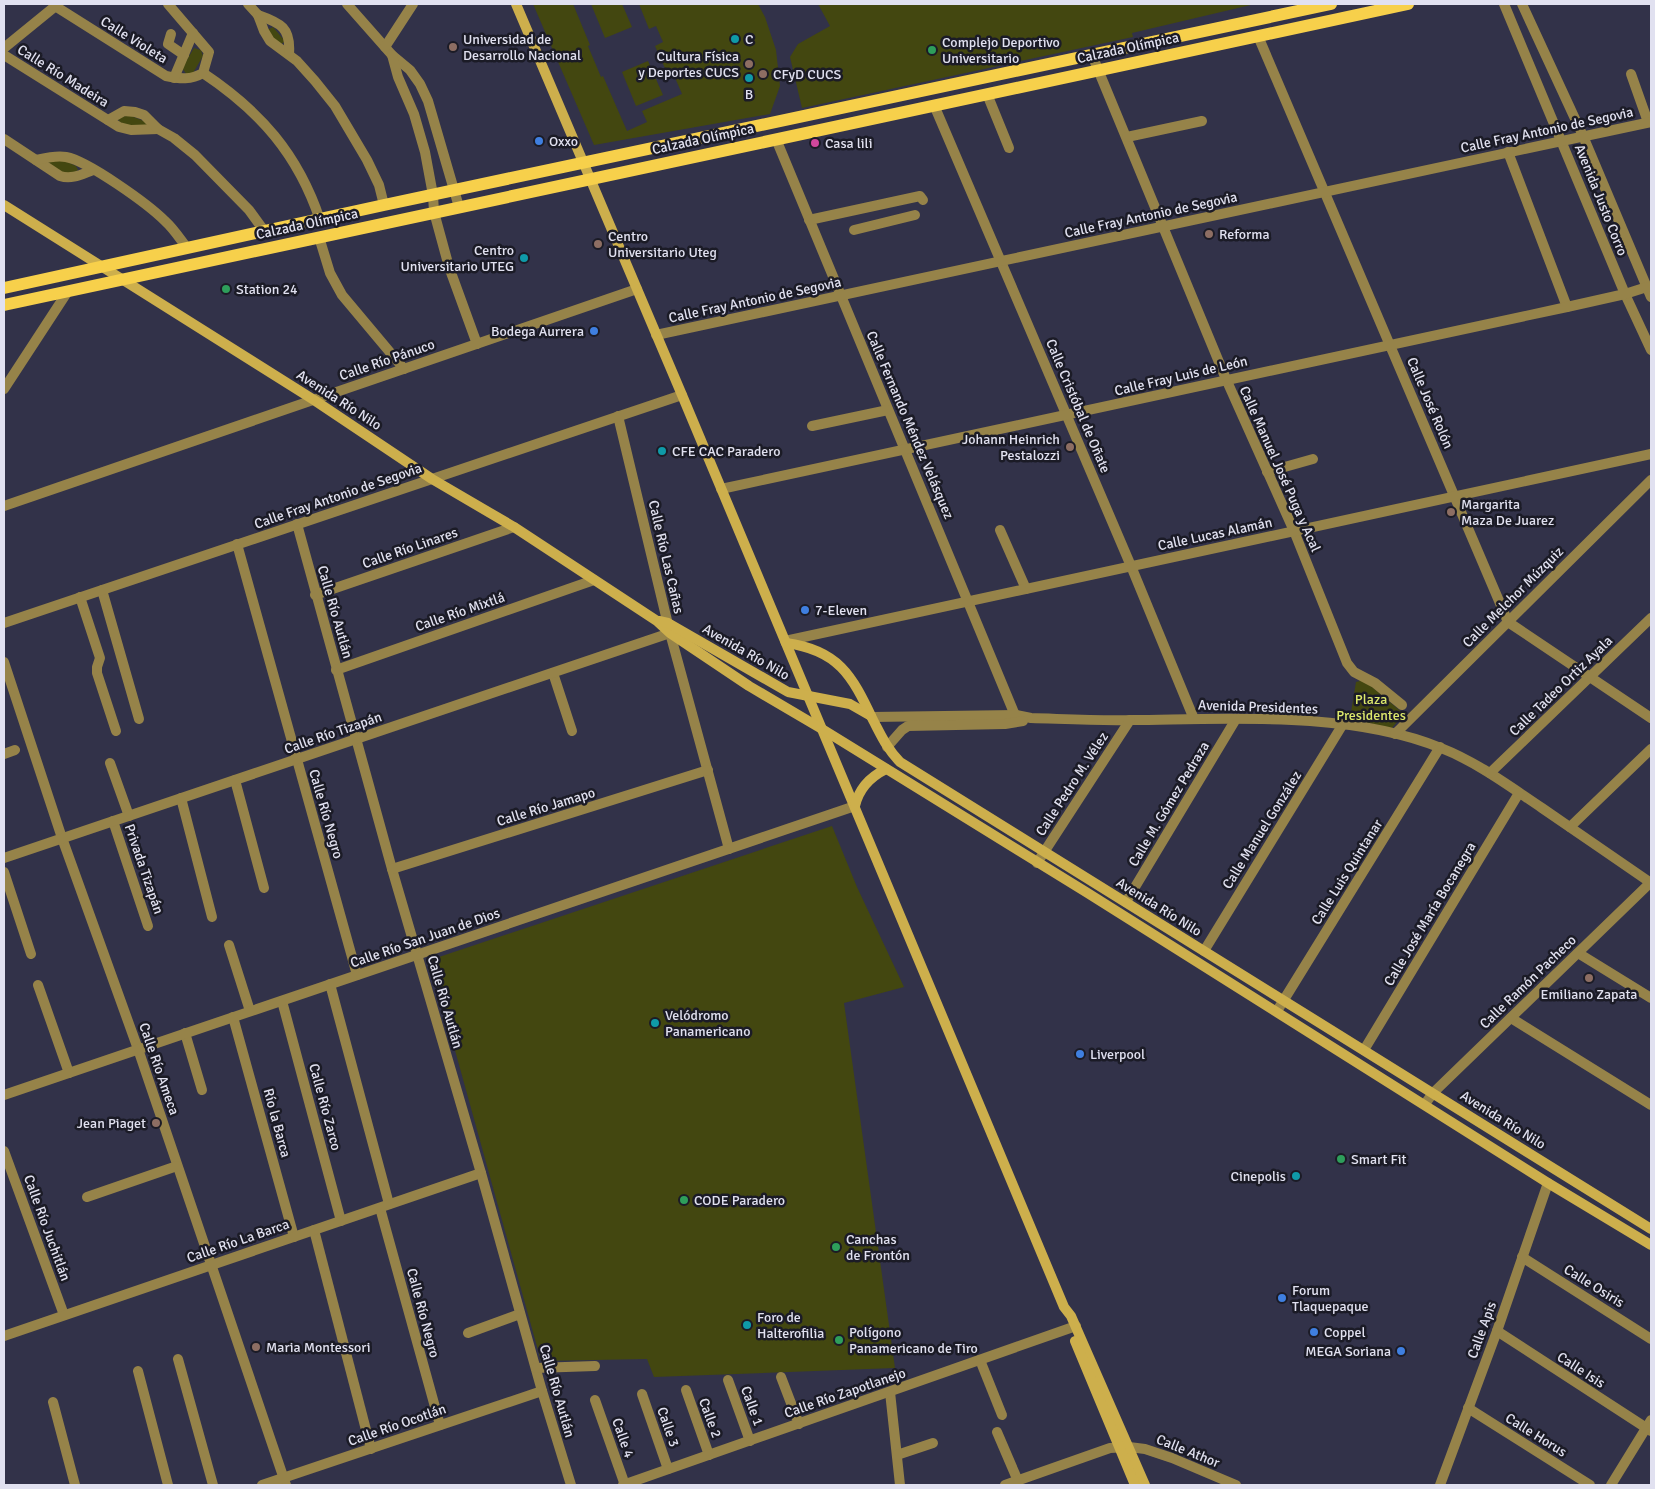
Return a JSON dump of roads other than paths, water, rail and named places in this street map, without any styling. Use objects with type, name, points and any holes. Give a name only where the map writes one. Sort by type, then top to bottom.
[{"type":"main road","points":[[516,4],[855,806],[1064,1307],[1065,1318],[1073,1328],[1124,1447],[1145,1485]]},
{"type":"main road","name":"Calzada Olímpica","points":[[4,288],[384,205],[1331,4]]},
{"type":"main road","name":"Calzada Olímpica","points":[[4,305],[1408,4]]},
{"type":"main road","name":"Avenida Río Nilo","points":[[4,205],[314,400],[432,479],[514,527],[657,621],[793,694],[850,704],[872,717],[886,747],[900,762],[1651,1228]]},
{"type":"main road","name":"Avenida Río Nilo","points":[[669,628],[749,686],[822,729],[1278,1011],[1651,1245]]},
{"type":"main road","points":[[786,642],[815,649],[836,662],[848,673],[857,686],[872,717]]},
{"type":"main road","points":[[855,806],[863,787],[870,779],[886,769]]},
{"type":"main road","points":[[1158,937],[1164,926]]},
{"type":"main road","points":[[1124,1447],[1135,1485]]},
{"type":"street","points":[[168,4],[193,32],[209,52],[203,73],[192,78],[174,78],[193,32]]},
{"type":"street","points":[[248,4],[258,15],[270,41],[289,54],[316,81],[350,129],[379,185],[384,205]]},
{"type":"street","points":[[348,4],[388,51],[410,70],[420,84],[428,101],[459,207]]},
{"type":"street","points":[[413,4],[388,51],[414,114],[425,152],[434,195],[434,212],[449,267],[477,344]]},
{"type":"street","name":"Avenida Justo Corro","points":[[1504,4],[1625,294],[1651,350]]},
{"type":"street","name":"Avenida Justo Corro","points":[[1522,4],[1583,136],[1651,297]]},
{"type":"street","points":[[8,45],[57,5]]},
{"type":"street","name":"Calle Violeta","points":[[57,5],[166,76],[174,78]]},
{"type":"street","points":[[258,15],[274,21],[286,31],[289,40],[289,54]]},
{"type":"street","name":"Calle Río Madeira","points":[[4,33],[8,45]]},
{"type":"street","points":[[170,34],[168,44],[184,55]]},
{"type":"street","name":"Calle José Rolón","points":[[1258,36],[1508,622]]},
{"type":"street","name":"Calle Río Madeira","points":[[4,55],[119,126],[131,130],[158,129]]},
{"type":"street","name":"Calle Manuel José Puga y Acal","points":[[1092,55],[1226,379],[1294,531],[1350,668],[1375,683],[1402,705]]},
{"type":"street","points":[[203,73],[250,109],[276,137],[298,168],[312,195],[320,220]]},
{"type":"street","points":[[1631,74],[1650,122]]},
{"type":"street","points":[[987,94],[1009,148]]},
{"type":"street","name":"Calle Cristóbal de Oñate","points":[[934,105],[1131,566],[1194,719]]},
{"type":"street","name":"Calle Río Madeira","points":[[108,120],[116,114],[130,111],[144,115],[158,129],[174,138],[208,167],[249,210],[266,232]]},
{"type":"street","points":[[1127,137],[1202,121]]},
{"type":"street","name":"Calle Fray Antonio de Segovia","points":[[656,335],[841,297],[1162,226],[1650,122]]},
{"type":"street","name":"Calle Fernando Méndez Velásquez","points":[[776,139],[1017,719]]},
{"type":"street","points":[[4,140],[55,174],[67,178],[93,170]]},
{"type":"street","points":[[1508,152],[1567,307]]},
{"type":"street","points":[[36,160],[55,156],[66,157],[93,170],[129,192],[153,210],[167,222],[187,248]]},
{"type":"street","points":[[809,220],[920,196],[923,200]]},
{"type":"street","points":[[889,203],[892,220]]},
{"type":"street","points":[[854,230],[915,215]]},
{"type":"street","points":[[319,237],[325,261],[339,290],[349,305],[404,369]]},
{"type":"street","name":"Calle Fray Luis de León","points":[[721,489],[1567,307],[1647,287]]},
{"type":"street","name":"Calle Río Pánuco","points":[[4,506],[636,289]]},
{"type":"street","points":[[4,389],[68,291]]},
{"type":"street","name":"Calle Fray Antonio de Segovia","points":[[4,623],[682,395]]},
{"type":"street","points":[[812,426],[888,410]]},
{"type":"street","name":"Calle Río Las Cañas","points":[[618,416],[669,628],[729,849]]},
{"type":"street","name":"Calle Lucas Alamán","points":[[786,642],[1651,454]]},
{"type":"street","points":[[1267,472],[1313,459]]},
{"type":"street","name":"Calle Melchor Múzquiz","points":[[1395,734],[1651,480]]},
{"type":"street","name":"Calle Río Autlán","points":[[297,524],[392,869],[481,1173],[542,1391],[571,1485]]},
{"type":"street","name":"Calle Río Linares","points":[[315,595],[514,527]]},
{"type":"street","points":[[1000,530],[1026,589]]},
{"type":"street","name":"Calle Río Negro","points":[[237,544],[356,975]]},
{"type":"street","name":"Calle Río Mixtlá","points":[[336,670],[594,580]]},
{"type":"street","points":[[102,590],[139,719]]},
{"type":"street","points":[[80,597],[100,658],[97,672],[116,731]]},
{"type":"street","name":"Calle Tadeo Ortiz Ayala","points":[[1490,773],[1651,618]]},
{"type":"street","points":[[1508,622],[1651,718]]},
{"type":"street","name":"Calle Río Tizapán","points":[[4,858],[553,673],[669,628]]},
{"type":"street","name":"Calle Río Ameca","points":[[4,662],[8,687],[138,1050],[284,1482]]},
{"type":"street","points":[[553,673],[572,731]]},
{"type":"street","name":"Avenida Presidentes","points":[[872,717],[1309,721],[1343,724],[1395,734],[1440,747],[1490,773],[1651,882]]},
{"type":"street","name":"Avenida Presidentes","points":[[886,747],[908,726],[1005,724],[1017,719]]},
{"type":"street","name":"Calle M. Gómez Pedraza","points":[[1126,902],[1236,719]]},
{"type":"street","name":"Calle Pedro M. Vélez","points":[[1037,862],[1130,720]]},
{"type":"street","name":"Calle Manuel González","points":[[1204,951],[1343,724]]},
{"type":"street","name":"Calle Luis Quintanar","points":[[1278,1011],[1440,747]]},
{"type":"street","points":[[1570,827],[1651,749]]},
{"type":"street","points":[[4,754],[15,750]]},
{"type":"street","points":[[110,763],[129,816]]},
{"type":"street","name":"Calle Río Jamapo","points":[[392,869],[708,770]]},
{"type":"street","points":[[235,780],[264,888]]},
{"type":"street","name":"Calle José María Bocanegra","points":[[1364,1050],[1519,793]]},
{"type":"street","points":[[181,798],[212,917]]},
{"type":"street","name":"Calle Río San Juan de Dios","points":[[4,1095],[855,806]]},
{"type":"street","name":"Privada Tizapán","points":[[113,821],[148,926]]},
{"type":"street","points":[[4,872],[31,954]]},
{"type":"street","name":"Calle Ramón Pacheco","points":[[1425,1104],[1432,1093],[1651,882]]},
{"type":"street","points":[[229,945],[250,1012]]},
{"type":"street","points":[[1578,953],[1651,998]]},
{"type":"street","name":"Calle Río Negro","points":[[330,984],[440,1425]]},
{"type":"street","points":[[38,985],[69,1073]]},
{"type":"street","name":"Calle Río Zarco","points":[[282,1001],[341,1221]]},
{"type":"street","name":"Río la Barca","points":[[233,1017],[294,1237]]},
{"type":"street","points":[[1511,1018],[1651,1105]]},
{"type":"street","points":[[184,1034],[202,1090]]},
{"type":"street","name":"Calle Río Juchitlán","points":[[4,1150],[64,1315]]},
{"type":"street","points":[[87,1197],[177,1166]]},
{"type":"street","name":"Calle Río La Barca","points":[[4,1336],[481,1173]]},
{"type":"street","name":"Calle Apis","points":[[1441,1485],[1497,1332],[1548,1182]]},
{"type":"street","points":[[314,1230],[371,1449]]},
{"type":"street","name":"Calle Osiris","points":[[1522,1257],[1651,1339]]},
{"type":"street","points":[[468,1333],[520,1314]]},
{"type":"street","name":"Calle Río Zapotlanejo","points":[[624,1485],[1073,1328]]},
{"type":"street","name":"Calle Isis","points":[[1497,1332],[1650,1426]]},
{"type":"street","points":[[178,1359],[213,1485]]},
{"type":"street","points":[[980,1360],[1002,1416]]},
{"type":"street","points":[[536,1368],[594,1366]]},
{"type":"street","points":[[138,1371],[168,1485]]},
{"type":"street","points":[[781,1377],[799,1424]]},
{"type":"street","name":"Calle 1","points":[[728,1380],[750,1441]]},
{"type":"street","name":"Calle 2","points":[[686,1390],[709,1455]]},
{"type":"street","name":"Calle Río Ocotlán","points":[[262,1485],[284,1482],[371,1449],[542,1391]]},
{"type":"street","points":[[890,1392],[900,1485]]},
{"type":"street","name":"Calle 3","points":[[642,1394],[668,1469]]},
{"type":"street","name":"Calle 4","points":[[595,1400],[624,1485]]},
{"type":"street","points":[[52,1402],[75,1485]]},
{"type":"street","name":"Calle Horus","points":[[1468,1408],[1590,1485]]},
{"type":"street","points":[[1611,1485],[1650,1426]]},
{"type":"street","points":[[997,1432],[1018,1481]]},
{"type":"street","points":[[897,1455],[933,1443]]},
{"type":"street","points":[[1005,1485],[1110,1448],[1124,1447]]},
{"type":"street","name":"Calle Athor","points":[[1124,1447],[1145,1449],[1172,1458],[1236,1485]]},
{"type":"place","name":"C","points":[[735,39]]},
{"type":"place","name":"Universidad de Desarrollo Nacional","points":[[453,47]]},
{"type":"place","name":"Complejo Deportivo Universitario","points":[[932,50]]},
{"type":"place","name":"Cultura Física y Deportes CUCS","points":[[749,64]]},
{"type":"place","name":"CFyD CUCS","points":[[763,74]]},
{"type":"place","name":"B","points":[[749,78]]},
{"type":"place","name":"Oxxo","points":[[539,141]]},
{"type":"place","name":"Casa lili","points":[[815,143]]},
{"type":"place","name":"Reforma","points":[[1209,234]]},
{"type":"place","name":"Centro Universitario Uteg","points":[[598,244]]},
{"type":"place","name":"Centro Universitario UTEG","points":[[524,258]]},
{"type":"place","name":"Station 24","points":[[226,289]]},
{"type":"place","name":"Bodega Aurrera","points":[[594,331]]},
{"type":"place","name":"Johann Heinrich Pestalozzi","points":[[1070,447]]},
{"type":"place","name":"CFE CAC Paradero","points":[[662,451]]},
{"type":"place","name":"Margarita Maza De Juarez","points":[[1451,512]]},
{"type":"place","name":"7-Eleven","points":[[805,610]]},
{"type":"place","name":"Emiliano Zapata","points":[[1589,978]]},
{"type":"place","name":"Velódromo Panamericano","points":[[655,1023]]},
{"type":"place","name":"Liverpool","points":[[1080,1054]]},
{"type":"place","name":"Jean Piaget","points":[[156,1123]]},
{"type":"place","name":"Smart Fit","points":[[1341,1159]]},
{"type":"place","name":"Cinepolis","points":[[1296,1176]]},
{"type":"place","name":"CODE Paradero","points":[[684,1200]]},
{"type":"place","name":"Canchas de Frontón","points":[[836,1247]]},
{"type":"place","name":"Forum Tlaquepaque","points":[[1282,1298]]},
{"type":"place","name":"Foro de Halterofilia","points":[[747,1325]]},
{"type":"place","name":"Coppel","points":[[1314,1332]]},
{"type":"place","name":"Polígono Panamericano de Tiro","points":[[839,1340]]},
{"type":"place","name":"Maria Montessori","points":[[256,1347]]},
{"type":"place","name":"MEGA Soriana","points":[[1401,1351]]},
{"type":"park label","name":"Plaza Presidentes","points":[[1371,708]]}]
